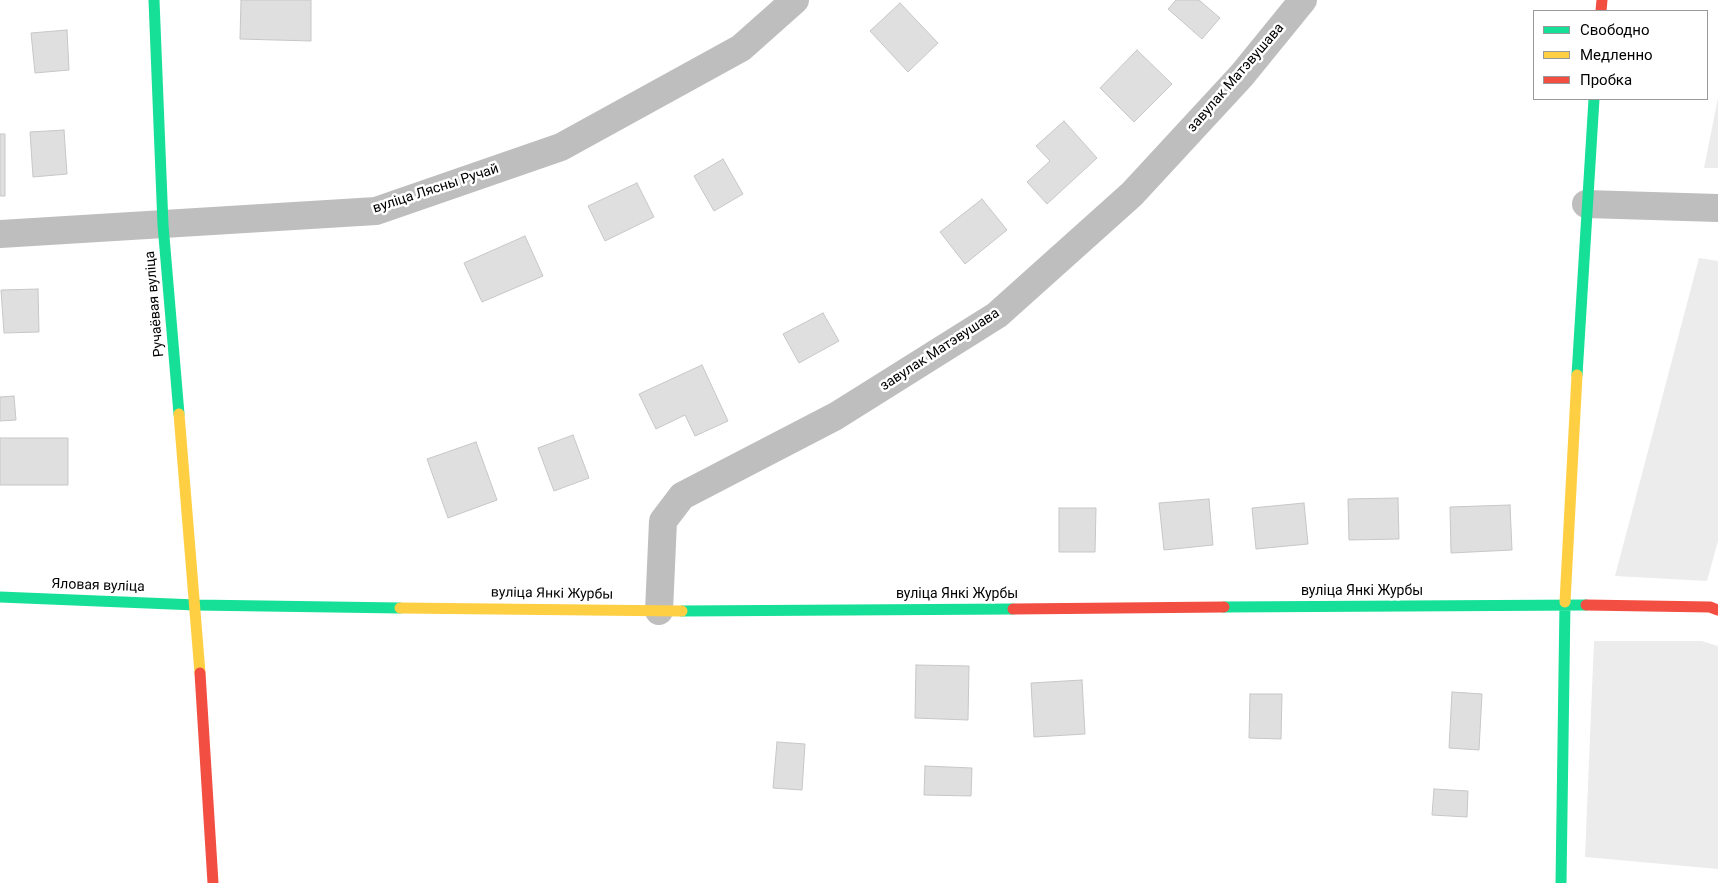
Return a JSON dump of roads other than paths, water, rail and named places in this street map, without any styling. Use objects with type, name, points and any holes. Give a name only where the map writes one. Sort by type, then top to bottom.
[{"type":"street","name":"Ручаёвая вуліца","points":[[154,0],[163,225],[196,605],[214,883]]},
{"type":"street","name":"вуліца Лясны Ручай","points":[[0,234],[376,212],[561,147],[741,48],[795,0]]},
{"type":"street","name":"завулак Матэвушава","points":[[659,611],[663,522],[682,496],[836,416],[997,315],[1132,194],[1242,74],[1303,0]]},
{"type":"street","points":[[1561,883],[1565,605],[1586,204],[1594,100]]},
{"type":"street","points":[[1586,204],[1718,208]]},
{"type":"street","name":"Яловая вуліца","points":[[0,597],[196,605]]},
{"type":"street","name":"вуліца Янкі Журбы","points":[[196,605],[659,611],[1565,605],[1710,607],[1718,610]]}]
